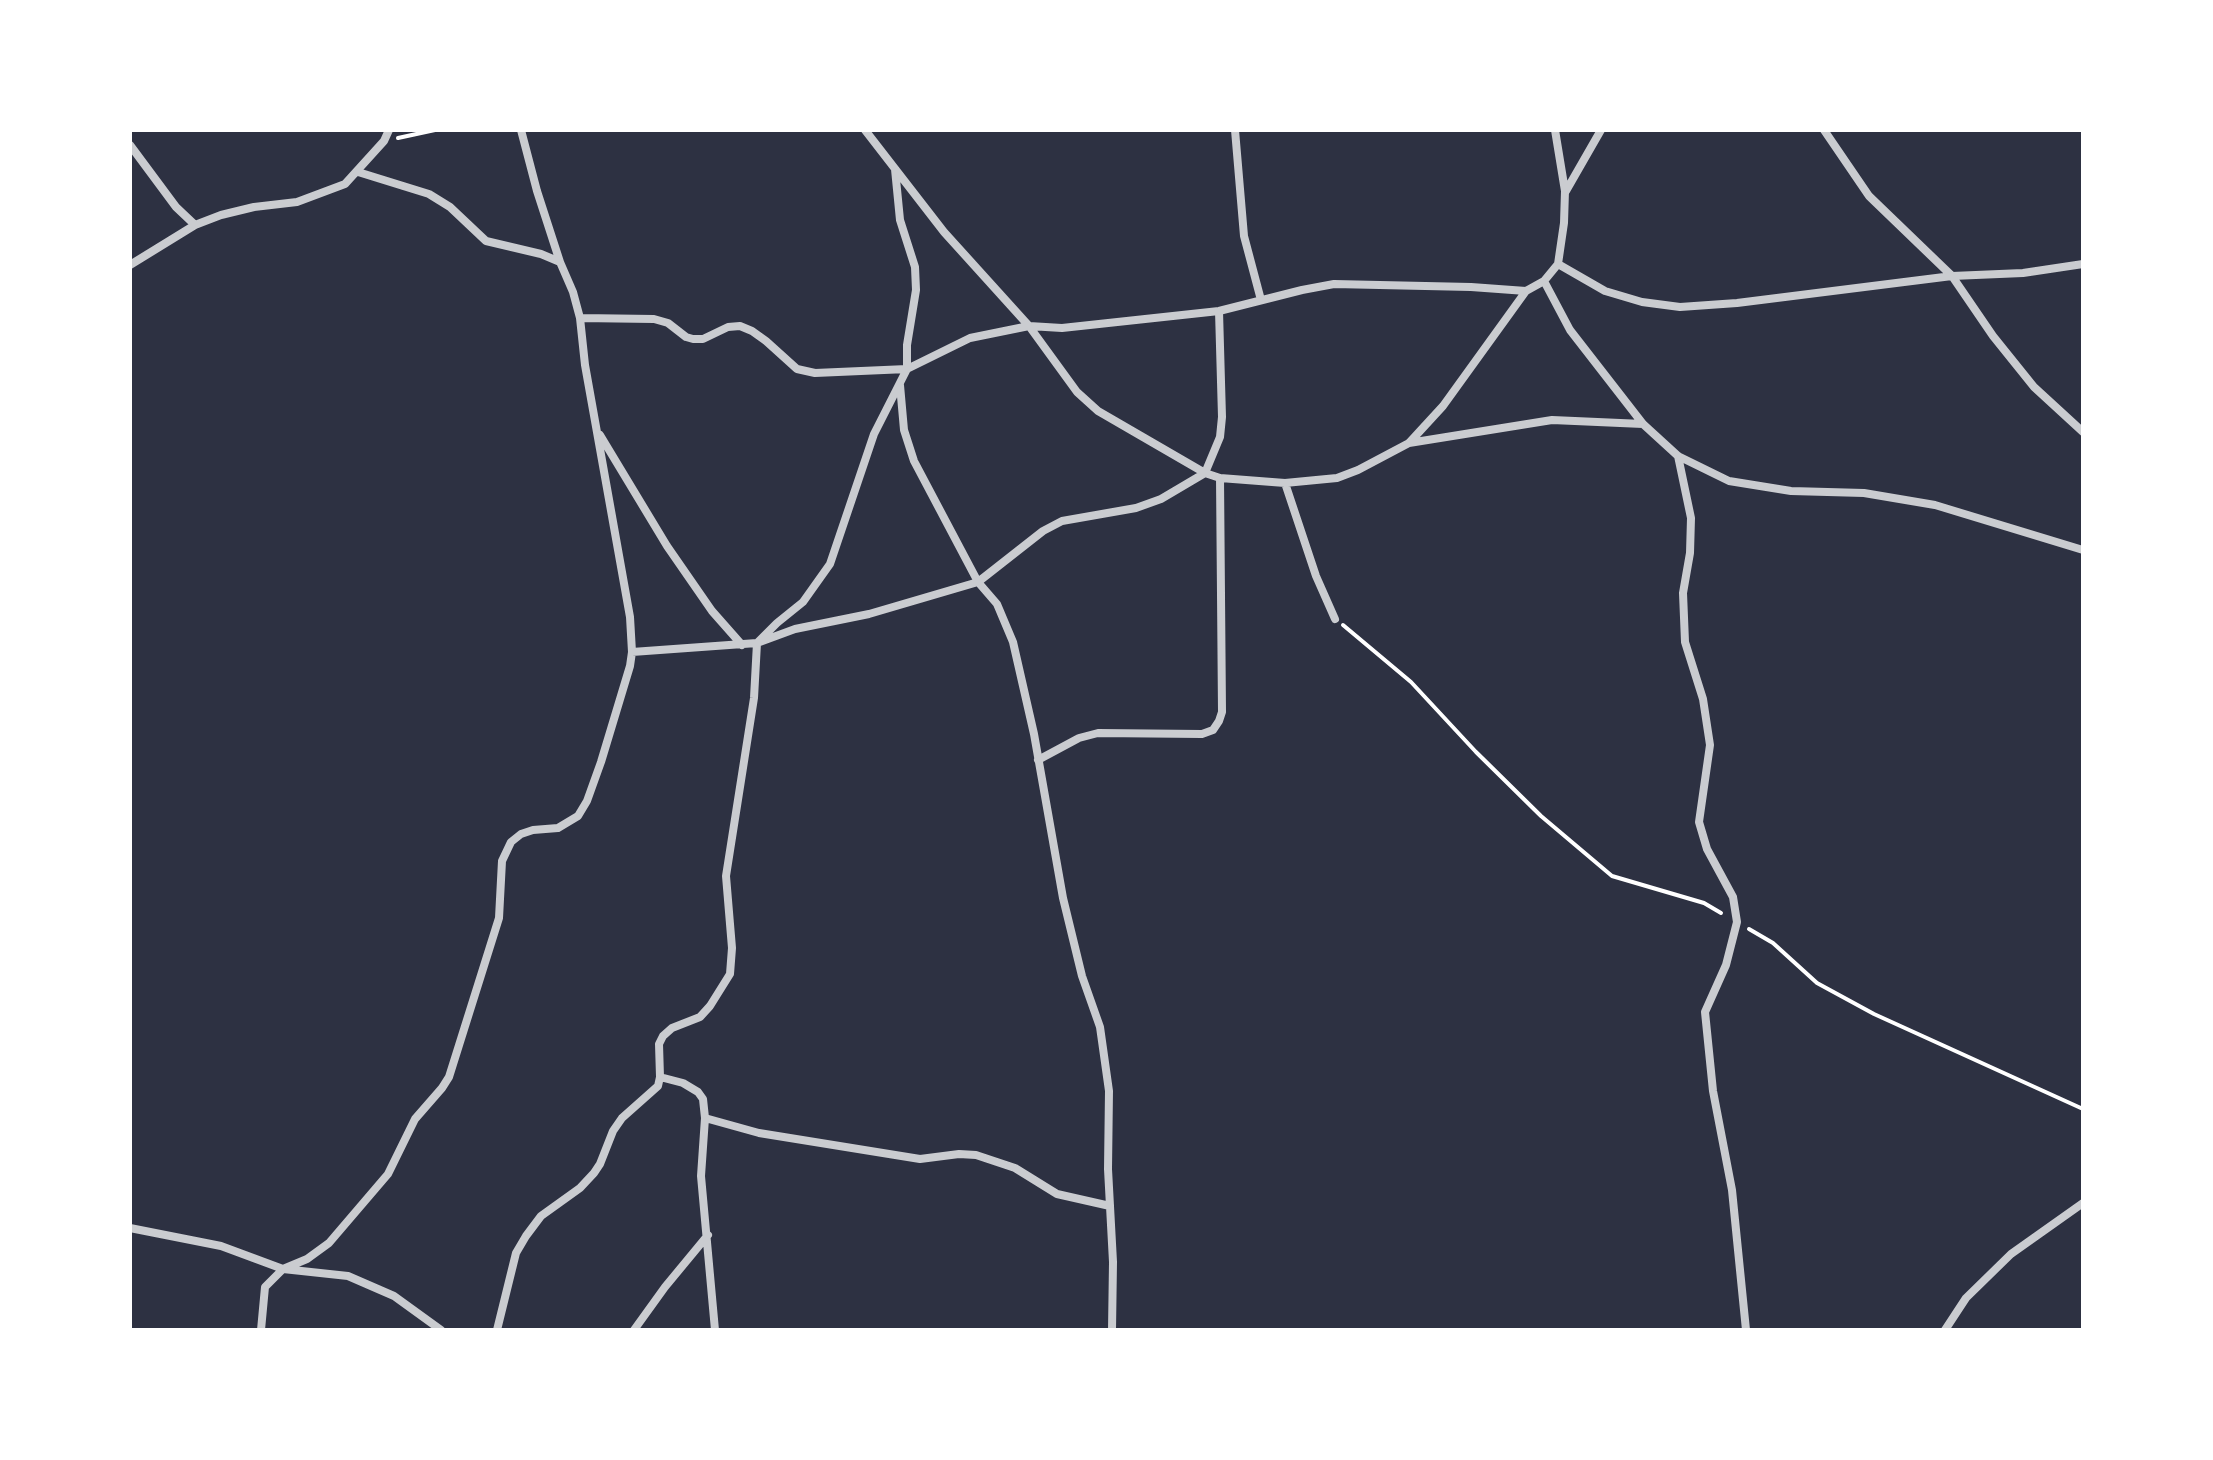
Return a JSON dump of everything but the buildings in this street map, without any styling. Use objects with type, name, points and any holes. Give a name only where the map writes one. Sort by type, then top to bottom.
[{"type":"street","points":[[130,265],[195,225],[254,207],[297,202],[345,184],[384,141],[389,130]]},
{"type":"street","points":[[261,1330],[265,1287],[283,1269],[307,1259],[329,1243],[388,1174],[415,1119],[449,1077],[499,918],[502,861],[511,842],[521,834],[558,828],[578,816],[587,801],[601,762],[630,666],[630,617],[595,427],[580,318],[537,191],[521,130]]},
{"type":"street","points":[[865,130],[944,232],[1029,326],[1077,392],[1098,411],[1205,473],[1220,478],[1285,483],[1337,478],[1409,443],[1552,420],[1643,424]]},
{"type":"street","points":[[1235,130],[1244,236],[1261,300]]},
{"type":"street","points":[[1409,443],[1443,406],[1526,291],[1544,281],[1558,264],[1565,191],[1555,130]]},
{"type":"street","points":[[1565,191],[1601,130]]},
{"type":"street","points":[[1824,130],[1869,196],[1952,276],[1993,336],[2034,387],[2083,432]]},
{"type":"street","points":[[130,145],[176,207],[195,225]]},
{"type":"street","points":[[497,1330],[516,1253],[526,1236],[541,1216],[580,1188],[594,1173],[613,1131],[629,1111],[658,1086],[659,1044],[663,1036],[672,1028],[700,1017],[730,974],[732,948],[726,876],[754,698],[757,643],[803,602],[830,564],[874,434],[907,369],[907,345],[916,290],[915,267],[900,220],[895,168]]},
{"type":"street","points":[[358,172],[429,194],[450,207],[486,241],[541,254],[560,262]]},
{"type":"street","points":[[1558,264],[1605,291],[1642,302],[1680,307],[1737,303],[1952,276],[2023,273],[2083,264]]},
{"type":"street","points":[[1544,281],[1570,330],[1643,424],[1678,456],[1729,481],[1791,491],[1864,493],[1935,505],[2083,550]]},
{"type":"street","points":[[580,318],[654,319],[668,323],[693,339],[703,339],[728,327],[740,326],[752,331],[785,361],[804,371],[907,369],[970,338],[1029,326],[1062,328],[1219,311],[1334,284],[1526,291]]},
{"type":"street","points":[[632,652],[757,643],[795,629],[882,610],[978,582],[1043,531],[1062,521],[1136,508],[1161,499],[1205,473],[1220,437],[1219,311]]},
{"type":"street","points":[[900,385],[904,430],[914,461],[978,582],[997,604],[1013,642],[1063,898],[1082,976],[1100,1027],[1109,1091],[1112,1330]]},
{"type":"street","points":[[595,427],[667,546],[712,611],[742,645]]},
{"type":"street","points":[[1678,456],[1691,518],[1690,553],[1683,593],[1685,642],[1703,699],[1710,745],[1699,822],[1707,849],[1733,897],[1737,922],[1726,965],[1705,1012],[1713,1091],[1732,1190],[1746,1330]]},
{"type":"street","points":[[1038,760],[1079,738],[1098,733],[1202,734],[1213,730],[1219,721],[1222,712],[1220,478]]},
{"type":"street","points":[[1285,483],[1316,576],[1335,619]]},
{"type":"street","points":[[660,1077],[683,1083],[703,1099],[705,1118],[701,1176],[715,1330]]},
{"type":"street","points":[[705,1118],[759,1133],[920,1159],[976,1155],[1015,1168],[1057,1194],[1110,1206]]},
{"type":"street","points":[[1945,1330],[1966,1298],[2011,1254],[2083,1203]]},
{"type":"street","points":[[130,1228],[221,1246],[283,1269],[348,1276],[394,1296],[441,1330]]},
{"type":"street","points":[[634,1330],[708,1235]]},
{"type":"path","points":[[384,141],[435,130]]},
{"type":"path","points":[[1335,619],[1411,682],[1530,805],[1612,876],[1704,903],[1773,943],[1817,983],[1874,1014],[2083,1109]]}]
